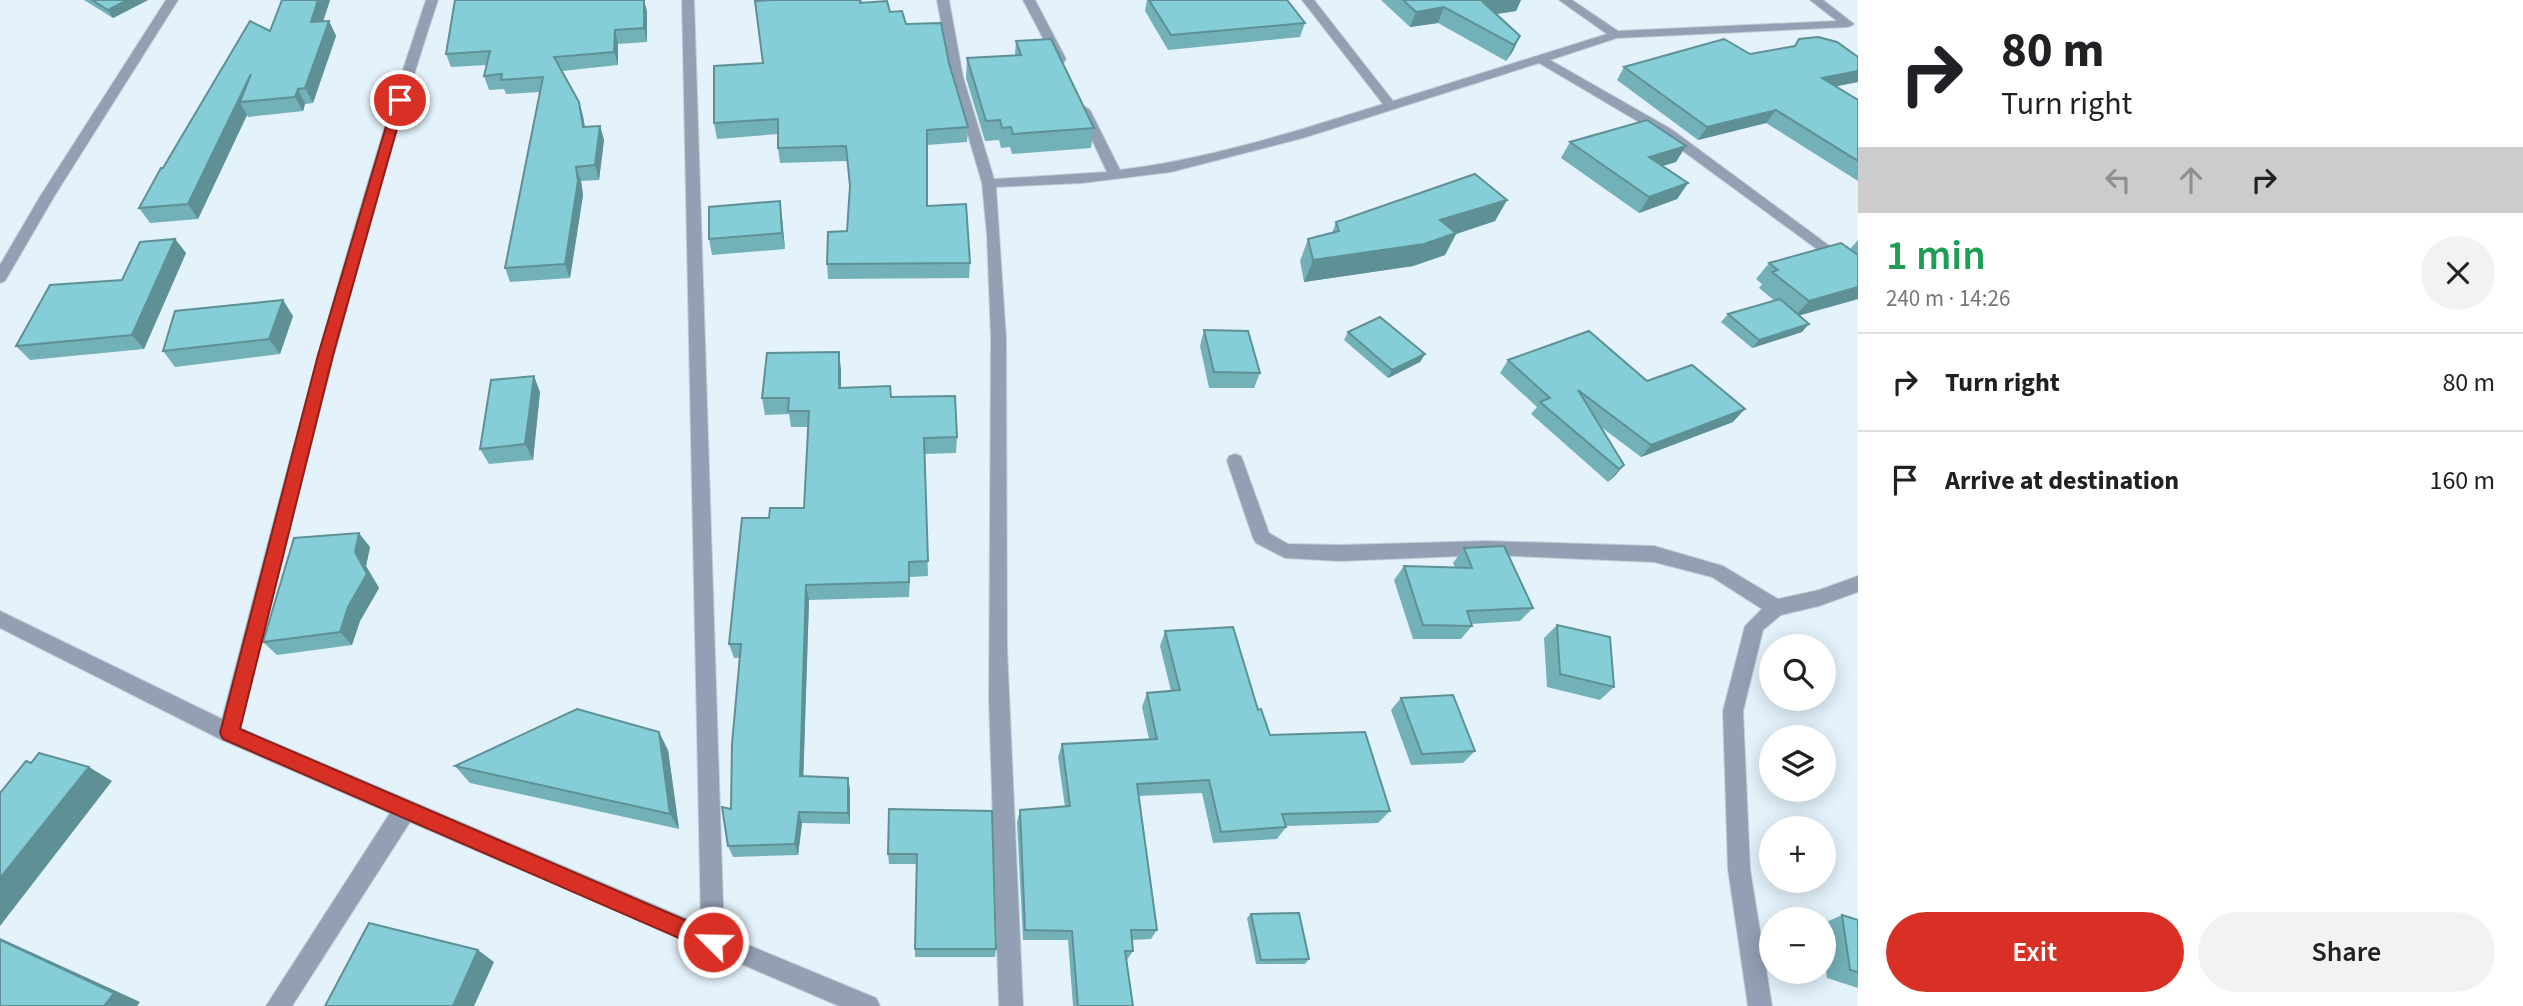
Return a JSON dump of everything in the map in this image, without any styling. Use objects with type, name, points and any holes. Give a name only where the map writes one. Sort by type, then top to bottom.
[{"type":"street","points":[[0,278],[48,195],[172,0]]},
{"type":"street","points":[[229,733],[326,355],[391,123],[432,0]]},
{"type":"street","points":[[688,0],[713,942]]},
{"type":"street","points":[[943,0],[957,77],[989,183],[994,227],[998,704],[1012,1006]]},
{"type":"street","points":[[1029,0],[1064,68]]},
{"type":"street","points":[[1308,0],[1390,105]]},
{"type":"street","points":[[1565,0],[1616,35]]},
{"type":"street","points":[[1816,0],[1855,26]]},
{"type":"street","points":[[989,183],[1082,179],[1182,165],[1298,135],[1616,35],[1855,26]]},
{"type":"street","points":[[1540,59],[1667,132],[1858,274]]},
{"type":"street","points":[[1076,92],[1115,174]]},
{"type":"street","points":[[1235,461],[1262,538],[1285,551],[1340,553],[1488,548],[1654,554],[1717,571],[1776,608]]},
{"type":"street","points":[[1760,1006],[1739,869],[1733,710],[1755,626],[1776,608],[1819,598],[1858,584]]},
{"type":"street","points":[[0,619],[229,733],[868,1006]]},
{"type":"street","points":[[278,1006],[405,810]]},
{"type":"building","points":[[92,0],[127,0],[108,10]]},
{"type":"building","points":[[282,0],[318,0],[311,22],[329,21],[305,88],[298,89],[295,97],[240,102],[251,74],[188,204],[139,208],[250,21],[270,31]]},
{"type":"building","points":[[455,0],[644,0],[644,28],[615,30],[614,52],[554,57],[579,102],[583,127],[600,126],[595,165],[576,167],[578,181],[565,264],[505,268],[543,77],[501,80],[502,74],[484,76],[490,51],[446,54]]},
{"type":"building","points":[[860,0],[860,3],[887,1],[890,12],[902,11],[906,24],[941,23],[949,63],[968,127],[927,130],[927,206],[966,204],[970,263],[827,264],[828,232],[847,231],[850,186],[846,146],[778,148],[778,119],[714,123],[714,66],[763,63],[755,1]]},
{"type":"building","points":[[1149,0],[1287,0],[1305,23],[1171,35]]},
{"type":"building","points":[[1403,0],[1494,0],[1483,2],[1520,36],[1514,45],[1444,7],[1416,12]]},
{"type":"building","points":[[1818,37],[1837,42],[1858,57],[1858,71],[1822,78],[1858,100],[1858,161],[1776,110],[1707,127],[1624,67],[1724,39],[1750,54],[1795,46],[1799,39]]},
{"type":"building","points":[[1051,39],[1094,128],[1013,134],[1011,127],[1002,128],[1000,120],[986,121],[967,58],[1021,55],[1016,41]]},
{"type":"building","points":[[1647,120],[1686,146],[1649,157],[1688,183],[1649,197],[1570,142]]},
{"type":"building","points":[[1475,174],[1507,200],[1440,220],[1456,233],[1424,244],[1313,260],[1308,239],[1339,231],[1336,222]]},
{"type":"building","points":[[780,201],[782,233],[709,239],[709,207]]},
{"type":"building","points":[[175,239],[132,335],[16,346],[50,285],[122,280],[140,242]]},
{"type":"building","points":[[1841,243],[1858,255],[1858,287],[1809,301],[1772,272],[1778,270],[1769,263]]},
{"type":"building","points":[[1780,299],[1809,324],[1759,340],[1728,314]]},
{"type":"building","points":[[283,300],[269,339],[163,351],[175,311]]},
{"type":"building","points":[[1380,317],[1425,354],[1392,370],[1348,332]]},
{"type":"building","points":[[1204,330],[1248,331],[1260,373],[1214,372]]},
{"type":"building","points":[[1589,331],[1647,381],[1692,365],[1745,409],[1651,445],[1578,390],[1624,465],[1619,469],[1540,402],[1550,398],[1508,360]]},
{"type":"building","points":[[839,352],[839,388],[890,386],[891,397],[955,396],[957,437],[924,438],[928,561],[909,562],[909,582],[806,585],[800,776],[848,778],[848,813],[799,812],[795,844],[728,846],[722,807],[731,809],[732,744],[741,644],[729,644],[742,518],[769,518],[770,508],[804,508],[809,411],[788,411],[789,398],[762,398],[767,353]]},
{"type":"building","points":[[534,376],[525,444],[480,449],[491,380]]},
{"type":"building","points":[[359,533],[355,552],[367,574],[348,607],[340,632],[263,642],[294,538]]},
{"type":"building","points":[[1504,546],[1533,608],[1467,611],[1472,626],[1423,625],[1404,566],[1472,568],[1464,548]]},
{"type":"building","points":[[1557,625],[1610,637],[1614,687],[1560,674]]},
{"type":"building","points":[[1233,627],[1258,710],[1261,709],[1270,735],[1365,732],[1390,811],[1282,814],[1286,827],[1221,832],[1209,780],[1137,784],[1157,930],[1131,930],[1133,951],[1125,951],[1133,1006],[1078,1006],[1072,931],[1025,930],[1020,810],[1070,806],[1062,744],[1157,739],[1147,693],[1180,690],[1165,631]]},
{"type":"building","points":[[1453,695],[1475,751],[1422,754],[1401,698]]},
{"type":"building","points":[[577,709],[659,732],[670,814],[455,766]]},
{"type":"building","points":[[39,753],[89,767],[0,878],[0,793],[26,761],[31,763]]},
{"type":"building","points":[[889,809],[992,811],[996,949],[915,949],[917,854],[888,854]]},
{"type":"building","points":[[1299,913],[1309,959],[1261,960],[1251,914]]},
{"type":"building","points":[[1842,915],[1858,920],[1858,972],[1850,970]]},
{"type":"building","points":[[369,923],[478,950],[453,1006],[325,1006]]},
{"type":"building","points":[[0,940],[114,993],[104,1006],[0,1006]]},
{"type":"route","points":[[400,100],[391,123],[326,355],[229,733],[713,942]]}]
